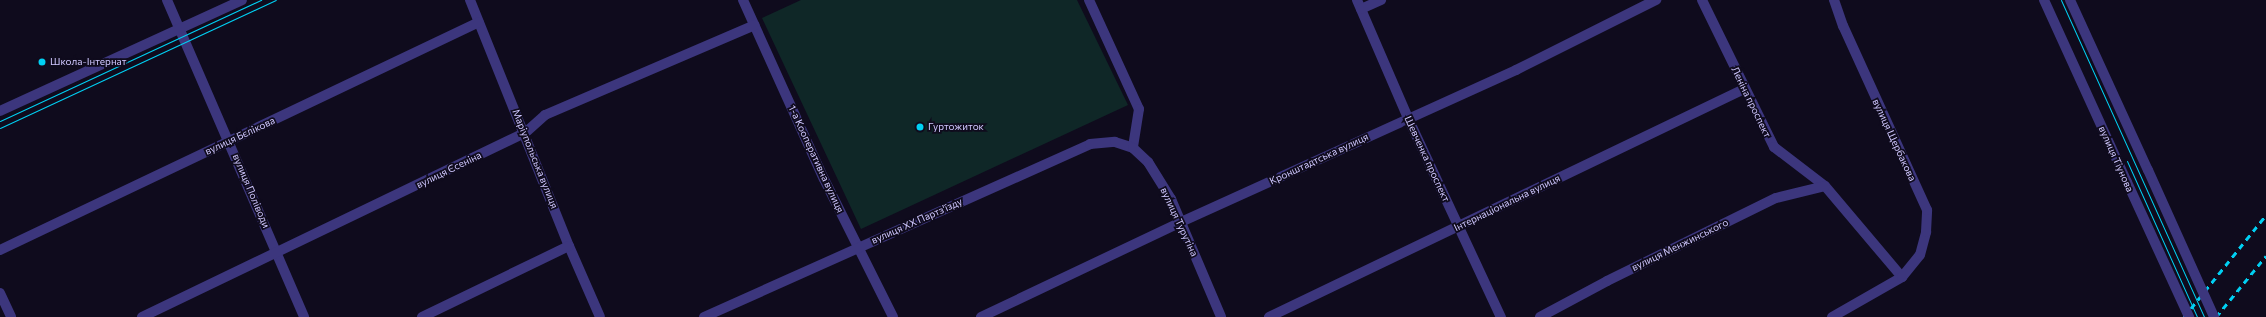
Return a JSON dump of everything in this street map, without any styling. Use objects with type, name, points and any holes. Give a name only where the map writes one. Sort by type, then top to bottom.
[{"type":"street","name":"вулиця Поліводи","points":[[167,0],[181,29],[304,317]]},
{"type":"street","points":[[0,111],[242,0]]},
{"type":"street","name":"Маріупольська вулиця","points":[[470,0],[525,133],[569,246],[600,317]]},
{"type":"street","name":"1-а Кооперативна вулиця","points":[[743,0],[824,179],[893,317]]},
{"type":"street","points":[[1359,5],[1381,0]]},
{"type":"street","name":"Кронштадтська вулиця","points":[[981,317],[1181,222],[1516,70],[1656,0]]},
{"type":"street","name":"Леніна проспект","points":[[1702,0],[1744,89],[1774,147],[1825,186],[1902,277]]},
{"type":"street","name":"вулиця Щербакова","points":[[1834,0],[1843,26],[1926,210],[1926,232],[1920,255],[1902,277]]},
{"type":"street","name":"вулиця Тіунова","points":[[2044,0],[2189,317]]},
{"type":"street","points":[[2070,0],[2214,317]]},
{"type":"street","points":[[1092,1],[1139,109],[1133,148]]},
{"type":"street","name":"Шевченка проспект","points":[[1359,5],[1408,118],[1460,226],[1501,317]]},
{"type":"street","name":"вулиця Бєлікова","points":[[0,250],[479,22]]},
{"type":"street","name":"вулиця Єсеніна","points":[[142,317],[277,254],[525,133],[545,115],[754,25]]},
{"type":"street","name":"Інтернаціональна вулиця","points":[[1269,317],[1744,89]]},
{"type":"street","name":"вулиця XX Партз'їзду","points":[[704,317],[1090,144],[1116,142],[1133,148]]},
{"type":"street","name":"вулиця Турутіна","points":[[1133,148],[1148,162],[1171,199],[1222,317]]},
{"type":"street","name":"вулиця Менжинського","points":[[1540,317],[1607,281],[1776,198],[1825,186]]},
{"type":"street","points":[[422,317],[569,246]]},
{"type":"street","points":[[1832,317],[1902,277]]},
{"type":"street","points":[[0,293],[11,317]]},
{"type":"green space","points":[[801,0],[1077,0],[1128,105],[861,229],[762,18]]},
{"type":"tram line","points":[[0,121],[261,0]]},
{"type":"tram line","points":[[0,128],[276,0]]},
{"type":"tram line","points":[[2061,0],[2204,317]]},
{"type":"tram line","points":[[2127,161],[2197,317]]},
{"type":"railway","points":[[2184,317],[2266,215]]},
{"type":"railway","points":[[2216,317],[2266,256]]},
{"type":"place","name":"Школа-Інтернат","points":[[42,62]]},
{"type":"place","name":"Гуртожиток","points":[[920,127]]}]
